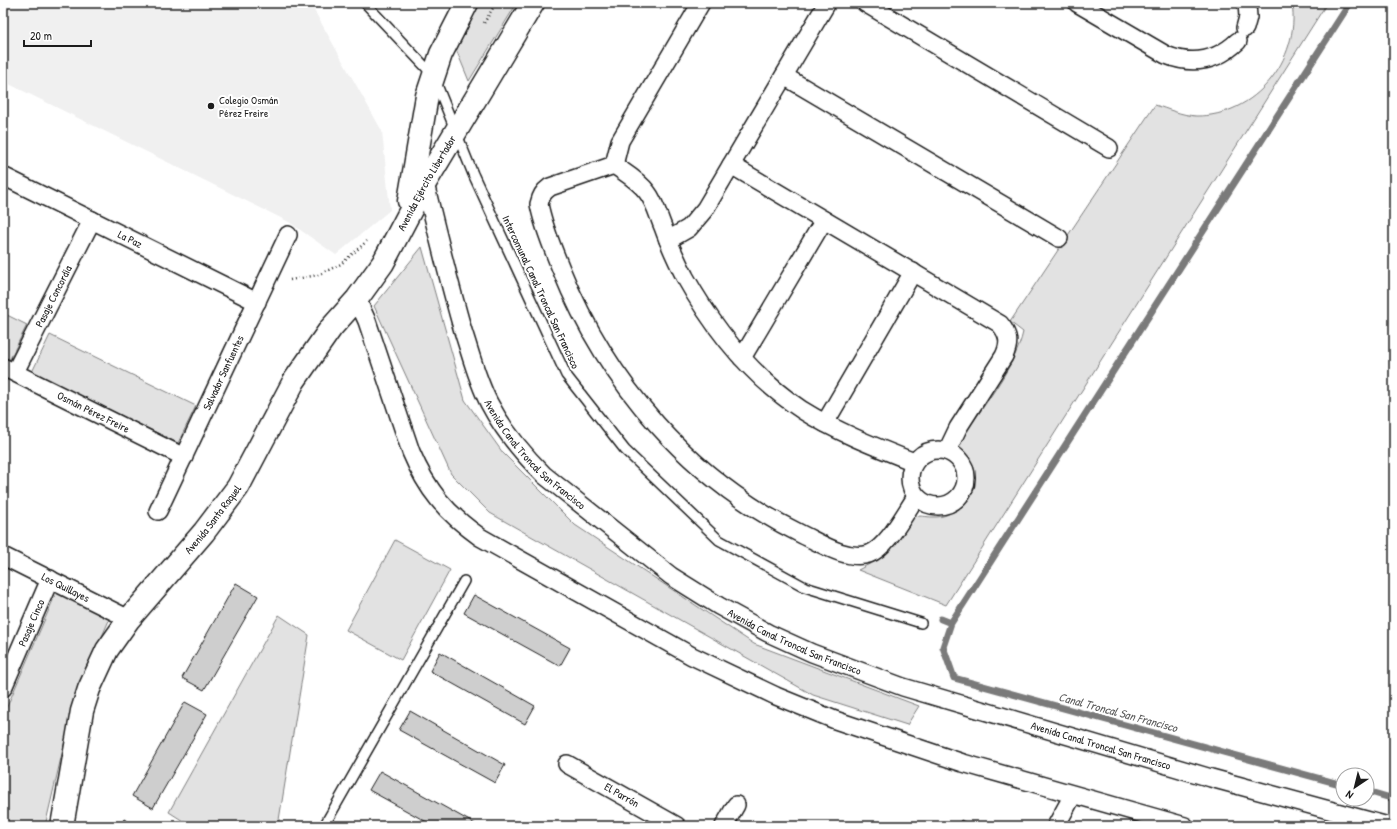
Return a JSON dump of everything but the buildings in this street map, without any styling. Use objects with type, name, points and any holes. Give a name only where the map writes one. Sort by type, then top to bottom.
[{"type":"main road","name":"Avenida Ejército Libertador","points":[[404,226],[413,183],[422,118],[433,75],[450,33],[467,3]]},
{"type":"main road","name":"Avenida Ejército Libertador","points":[[404,226],[425,183],[533,3]]},
{"type":"main road","name":"Avenida Santa Raquel","points":[[62,826],[82,711],[89,689],[107,650],[129,619],[222,510],[252,464],[281,405],[304,365],[331,328],[357,299],[383,263],[404,226]]},
{"type":"street","points":[[614,165],[620,142],[701,3]]},
{"type":"street","points":[[668,240],[681,234],[698,219],[827,3]]},
{"type":"street","points":[[865,3],[1109,148]]},
{"type":"street","points":[[1077,3],[1166,55],[1177,60],[1188,62],[1210,59],[1221,55],[1242,34],[1248,17],[1247,3]]},
{"type":"street","points":[[784,76],[1060,238]]},
{"type":"street","points":[[614,165],[636,180],[648,193],[668,240],[697,299],[718,330],[742,358],[782,395],[802,410],[825,423],[874,446],[914,462]]},
{"type":"street","points":[[614,165],[544,191],[539,204],[556,256],[586,324],[621,380],[648,415],[701,468],[740,498],[789,528],[846,554],[863,556],[879,549],[916,497]]},
{"type":"street","points":[[731,165],[1000,324],[1009,338],[1008,347],[1004,356],[958,428],[947,451]]},
{"type":"street","name":"La Paz","points":[[3,176],[257,302]]},
{"type":"street","name":"Avenida Canal Troncal San Francisco","points":[[425,183],[451,288],[466,339],[480,383],[499,420],[526,457],[544,475],[671,576],[718,606],[768,633],[857,671],[1211,778],[1388,826]]},
{"type":"street","name":"Pasaje Concordia","points":[[9,369],[92,220]]},
{"type":"street","points":[[742,358],[824,220]]},
{"type":"street","name":"Salvador Sanfuentes","points":[[158,511],[288,235]]},
{"type":"street","points":[[825,423],[913,272]]},
{"type":"street","points":[[357,299],[367,321],[411,452],[418,468],[436,497],[449,512],[480,537],[692,656],[776,696],[835,720],[895,741],[1073,795],[1185,826]]},
{"type":"street","name":"Osmán Pérez Freire","points":[[9,369],[184,457]]},
{"type":"street","points":[[938,449],[955,455],[962,462],[966,471],[966,480],[962,493],[952,503],[942,506],[933,506],[924,503],[916,497],[911,490],[909,480],[910,471],[914,462],[920,455],[928,451],[938,449]]},
{"type":"street","name":"Los Quillayes","points":[[3,556],[129,619]]},
{"type":"street","name":"Pasaje Cinco","points":[[3,688],[50,580]]},
{"type":"street","name":"El Parrón","points":[[567,764],[677,826]]},
{"type":"street","points":[[1056,826],[1073,795]]},
{"type":"street","points":[[724,826],[736,805]]},
{"type":"lane","points":[[365,3],[433,75]]},
{"type":"lane","name":"Intercomunal Canal Troncal San Francisco","points":[[433,75],[487,205],[566,374],[625,450],[719,540],[805,586],[921,623]]},
{"type":"lane","points":[[324,826],[464,581]]},
{"type":"path","points":[[480,30],[496,3]]},
{"type":"path","points":[[266,284],[318,276],[341,264],[370,238]]},
{"type":"shaded area","name":"Colegio Osmán Pérez Freire","points":[[3,3],[310,3],[382,131],[390,210],[336,255],[289,222],[3,81]]},
{"type":"shaded area","points":[[476,3],[517,3],[469,81],[453,42]]},
{"type":"shaded area","points":[[1292,3],[1327,3],[946,605],[858,570],[879,559],[914,517],[941,517],[953,511],[963,501],[972,482],[957,445],[995,390],[1013,360],[1023,332],[1010,322],[1155,105],[1180,113],[1196,116],[1217,114],[1237,107],[1254,96],[1269,81],[1281,64],[1289,45],[1293,24]]},
{"type":"shaded area","points":[[422,247],[465,400],[503,453],[575,525],[754,644],[919,706],[907,725],[813,695],[490,513],[451,474],[374,306]]},
{"type":"shaded area","points":[[3,313],[27,325],[9,361],[3,358]]},
{"type":"shaded area","points":[[50,335],[196,406],[178,443],[32,372]]},
{"type":"shaded area","points":[[395,540],[450,570],[401,660],[346,630]]},
{"type":"shaded area","points":[[57,591],[110,618],[75,698],[45,826],[3,826],[3,716]]},
{"type":"shaded area","points":[[279,615],[309,635],[278,826],[191,826],[169,812]]},
{"type":"waterway","points":[[951,623],[1350,3]]},
{"type":"waterway","name":"Canal Troncal San Francisco","points":[[941,619],[951,623],[943,647],[954,678],[1335,783]]},
{"type":"waterway","name":"Canal Troncal San Francisco","points":[[1375,793],[1394,799]]},
{"type":"place","name":"Colegio Osmán Pérez Freire","points":[[211,106]]}]
